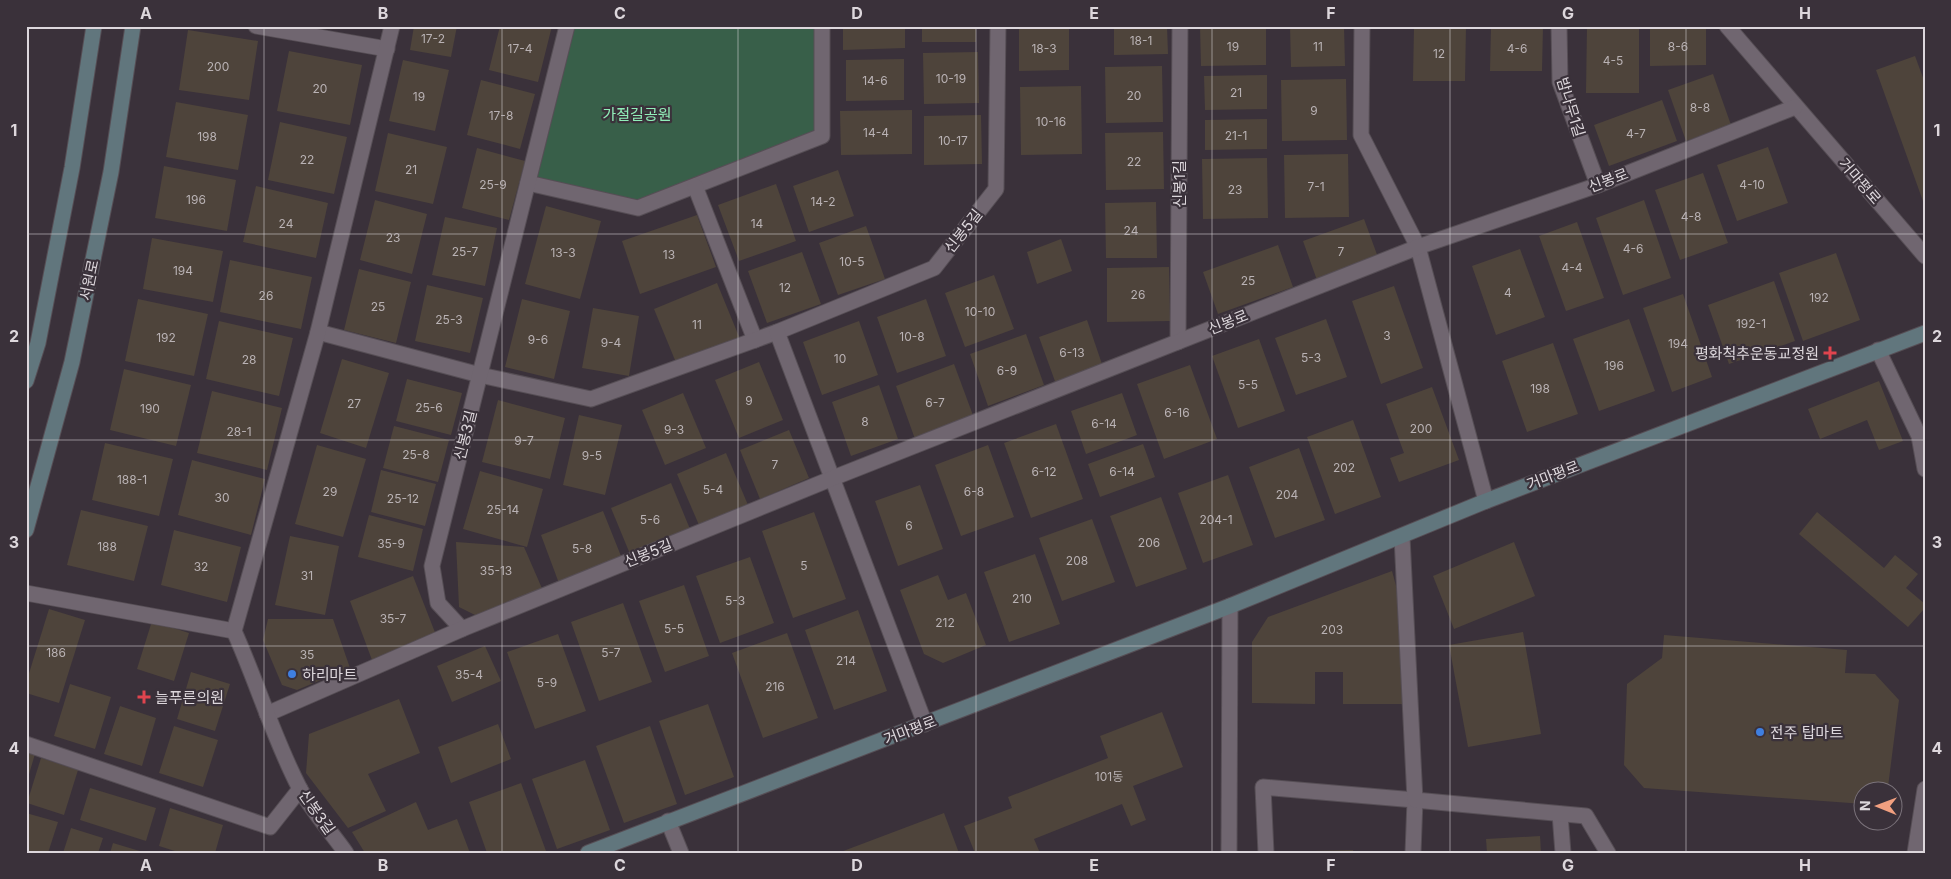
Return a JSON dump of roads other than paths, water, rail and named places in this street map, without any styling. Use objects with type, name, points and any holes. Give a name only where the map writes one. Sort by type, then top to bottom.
[{"type":"main road","points":[[26,381],[38,343],[72,168],[94,26]]},
{"type":"main road","name":"서원로","points":[[26,530],[72,362],[111,172],[133,26]]},
{"type":"main road","name":"거마평로","points":[[588,853],[1230,606],[1486,501],[1925,333]]},
{"type":"street","points":[[256,26],[387,49]]},
{"type":"street","points":[[26,593],[234,631],[318,332],[392,26]]},
{"type":"street","name":"신봉3길","points":[[462,629],[438,603],[432,566],[567,26]]},
{"type":"street","points":[[528,183],[638,208],[822,136],[822,26]]},
{"type":"street","name":"신봉5길","points":[[318,332],[480,375],[591,399],[777,332],[934,268],[996,189],[998,26]]},
{"type":"street","name":"신봉1길","points":[[1178,342],[1180,26]]},
{"type":"street","points":[[1362,26],[1361,136],[1418,247],[1486,501]]},
{"type":"street","name":"밤나무1길","points":[[1559,26],[1560,82],[1598,184]]},
{"type":"street","points":[[1727,26],[1795,107]]},
{"type":"street","name":"신봉로","points":[[1178,342],[1418,247],[1598,184],[1795,107]]},
{"type":"street","name":"거마평로","points":[[1795,107],[1925,256]]},
{"type":"street","points":[[695,186],[755,340]]},
{"type":"street","points":[[777,332],[925,724]]},
{"type":"street","name":"신봉5길","points":[[462,629],[833,478],[1178,342]]},
{"type":"street","points":[[1878,350],[1922,439],[1925,469]]},
{"type":"street","points":[[1402,537],[1415,800],[1413,853]]},
{"type":"street","points":[[1229,853],[1230,606]]},
{"type":"street","points":[[267,714],[462,629]]},
{"type":"street","name":"신봉3길","points":[[234,631],[250,666],[267,714],[300,789],[346,853]]},
{"type":"street","points":[[26,744],[270,827],[300,789]]},
{"type":"street","points":[[1266,853],[1263,787],[1586,816],[1608,853]]},
{"type":"street","points":[[1915,853],[1925,789]]},
{"type":"street","points":[[1560,814],[1563,853]]},
{"type":"street","points":[[668,821],[680,853]]},
{"type":"place","name":"평화척추운동교정원","points":[[1830,353]]},
{"type":"place","name":"하리마트","points":[[292,674]]},
{"type":"place","name":"늘푸른의원","points":[[144,697]]},
{"type":"place","name":"전주 탑마트","points":[[1760,732]]},
{"type":"park label","name":"가절길공원","points":[[637,114]]}]
